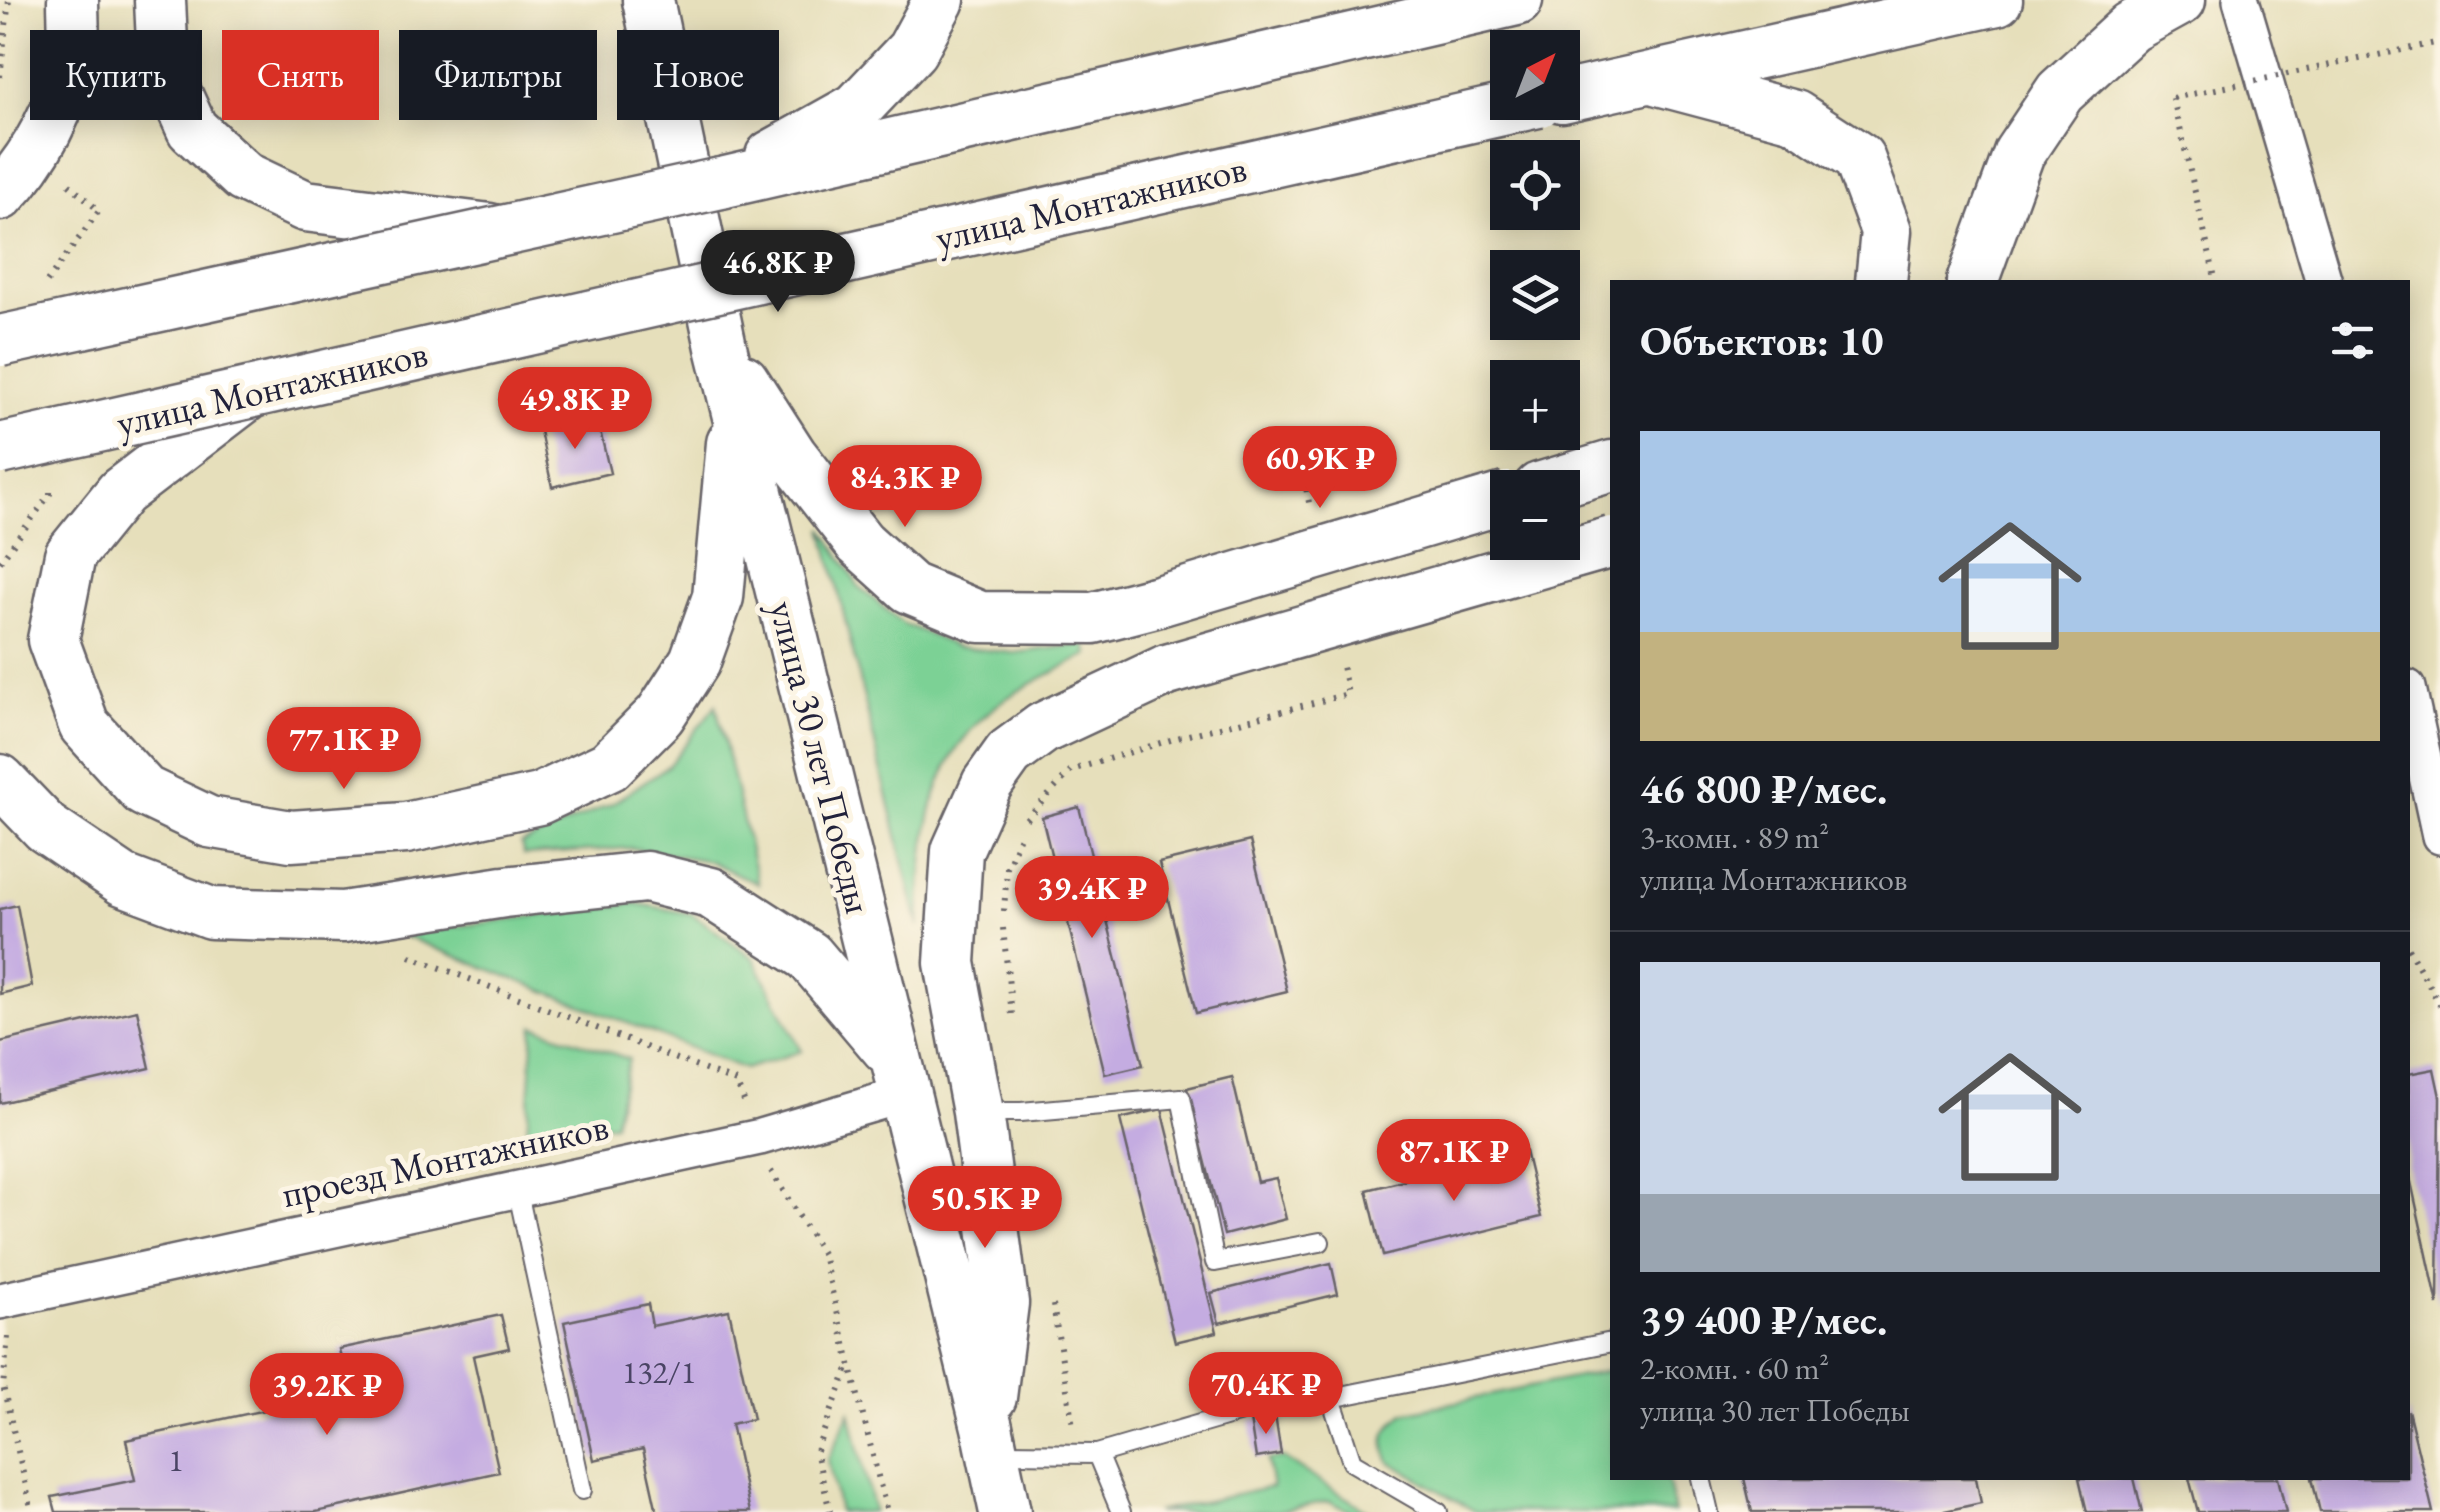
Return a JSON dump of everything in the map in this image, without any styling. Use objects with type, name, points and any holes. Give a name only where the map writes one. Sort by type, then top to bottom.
[{"type":"street","points":[[0,195],[15,180],[54,118],[73,54],[73,0]]},
{"type":"street","points":[[160,0],[163,65],[192,129],[244,177],[305,206],[502,230]]},
{"type":"street","name":"улица 30 лет Победы","points":[[648,0],[721,346],[1005,1512]]},
{"type":"street","points":[[721,184],[857,108],[912,50],[939,0]]},
{"type":"street","points":[[0,341],[721,184],[1517,0]]},
{"type":"street","points":[[1580,93],[1997,0]]},
{"type":"street","points":[[1973,280],[2019,153],[2060,92],[2131,27],[2180,0]]},
{"type":"street","points":[[2241,0],[2323,280]]},
{"type":"street","points":[[1650,77],[1796,116],[1859,158],[1886,231],[1881,280]]},
{"type":"street","name":"улица Монтажников","points":[[0,449],[1490,113]]},
{"type":"street","points":[[721,346],[792,456],[860,543],[910,588],[980,617],[1093,618],[1490,502]]},
{"type":"street","points":[[248,394],[121,492],[70,555],[53,640],[84,725],[144,791],[210,822],[291,836],[406,828],[539,799],[608,766],[660,715],[695,660],[718,597],[736,404]]},
{"type":"street","points":[[1580,476],[1610,467]]},
{"type":"street","points":[[989,1440],[1003,1303],[978,1112],[950,963],[957,850],[987,784],[1009,753],[1043,728],[1167,670],[1610,543]]},
{"type":"street","points":[[2410,697],[2439,828]]},
{"type":"street","points":[[0,780],[46,828],[123,880],[212,912],[342,917],[504,892],[646,877],[712,893],[809,956],[900,1076]]},
{"type":"street","name":"проезд Монтажников","points":[[0,1301],[760,1137],[900,1076]]},
{"type":"lane","points":[[978,1112],[1022,1112],[1181,1098],[1215,1262],[1320,1242]]},
{"type":"lane","points":[[517,1188],[582,1490]]},
{"type":"lane","points":[[989,1440],[1097,1454],[1255,1408],[1331,1398],[1610,1342]]},
{"type":"lane","points":[[1331,1398],[1352,1462],[1438,1512]]},
{"type":"lane","points":[[1097,1454],[1121,1512]]},
{"type":"lane","points":[[1701,1480],[1709,1512]]},
{"type":"path","points":[[0,77],[9,0]]},
{"type":"path","points":[[2216,280],[2173,98],[2440,42]]},
{"type":"path","points":[[1302,469],[1314,525]]},
{"type":"path","points":[[1012,1022],[1003,932],[1005,900],[1008,868],[1027,816],[1072,770],[1348,694],[1340,656]]},
{"type":"path","points":[[2410,952],[2440,1005]]},
{"type":"path","points":[[408,955],[736,1082],[770,1170],[823,1256],[887,1512]]},
{"type":"path","points":[[32,1512],[3,1386],[8,1333],[48,1320],[42,1291]]},
{"type":"path","points":[[1052,1302],[1077,1454]]},
{"type":"path","points":[[830,1512],[816,1451],[850,1363]]},
{"type":"green space","points":[[823,528],[859,587],[902,623],[957,647],[1014,653],[1085,644],[1089,654],[1000,703],[975,725],[957,749],[933,804],[923,864],[919,927]]},
{"type":"green space","points":[[716,705],[758,884],[709,861],[631,848],[524,855],[521,844],[611,804],[668,766]]},
{"type":"green space","points":[[634,903],[692,914],[754,958],[802,1051],[745,1069],[399,934]]},
{"type":"green space","points":[[534,1026],[629,1059],[614,1123],[527,1133]]},
{"type":"green space","points":[[1610,1370],[1610,1480],[1667,1480],[1674,1512],[1476,1512],[1390,1462],[1386,1434],[1404,1413]]},
{"type":"green space","points":[[850,1412],[874,1512],[839,1512],[828,1460]]},
{"type":"green space","points":[[1283,1458],[1369,1512],[1352,1512],[1329,1501],[1274,1512],[1156,1512],[1272,1487],[1267,1460]]},
{"type":"building","points":[[597,418],[610,473],[552,487],[540,431]]},
{"type":"building","points":[[1079,807],[1143,1065],[1105,1074],[1042,817]]},
{"type":"building","points":[[1250,841],[1287,991],[1196,1013],[1159,863]]},
{"type":"building","points":[[17,905],[32,986],[0,994],[0,909]]},
{"type":"building","points":[[137,1010],[150,1068],[0,1103],[0,1042]]},
{"type":"building","points":[[2434,1069],[2440,1097],[2438,1305],[2410,1177],[2410,1074]]},
{"type":"building","points":[[1232,1077],[1257,1182],[1276,1178],[1286,1219],[1224,1235],[1187,1088]]},
{"type":"building","points":[[1162,1109],[1217,1332],[1175,1342],[1120,1119]]},
{"type":"building","points":[[1525,1151],[1541,1217],[1383,1256],[1367,1190]]},
{"type":"building","points":[[1331,1263],[1338,1294],[1219,1323],[1211,1293]]},
{"type":"building","points":[[648,1304],[652,1326],[729,1310],[753,1419],[731,1424],[750,1512],[657,1512],[643,1449],[594,1460],[564,1322]]},
{"type":"building","points":[[501,1315],[509,1348],[473,1356],[499,1472],[316,1512],[56,1512],[52,1497],[135,1480],[126,1440],[348,1392],[339,1349]]},
{"type":"building","points":[[1275,1415],[1281,1454],[1256,1458],[1250,1420]]},
{"type":"building","points":[[2410,1418],[2433,1512],[2320,1512],[2312,1480],[2410,1480]]},
{"type":"building","points":[[1744,1480],[1976,1480],[1981,1503],[1940,1512],[1752,1512]]},
{"type":"building","points":[[2079,1480],[2134,1480],[2142,1512],[2087,1512]]},
{"type":"building","points":[[2190,1480],[2278,1480],[2286,1512],[2198,1512]]}]
